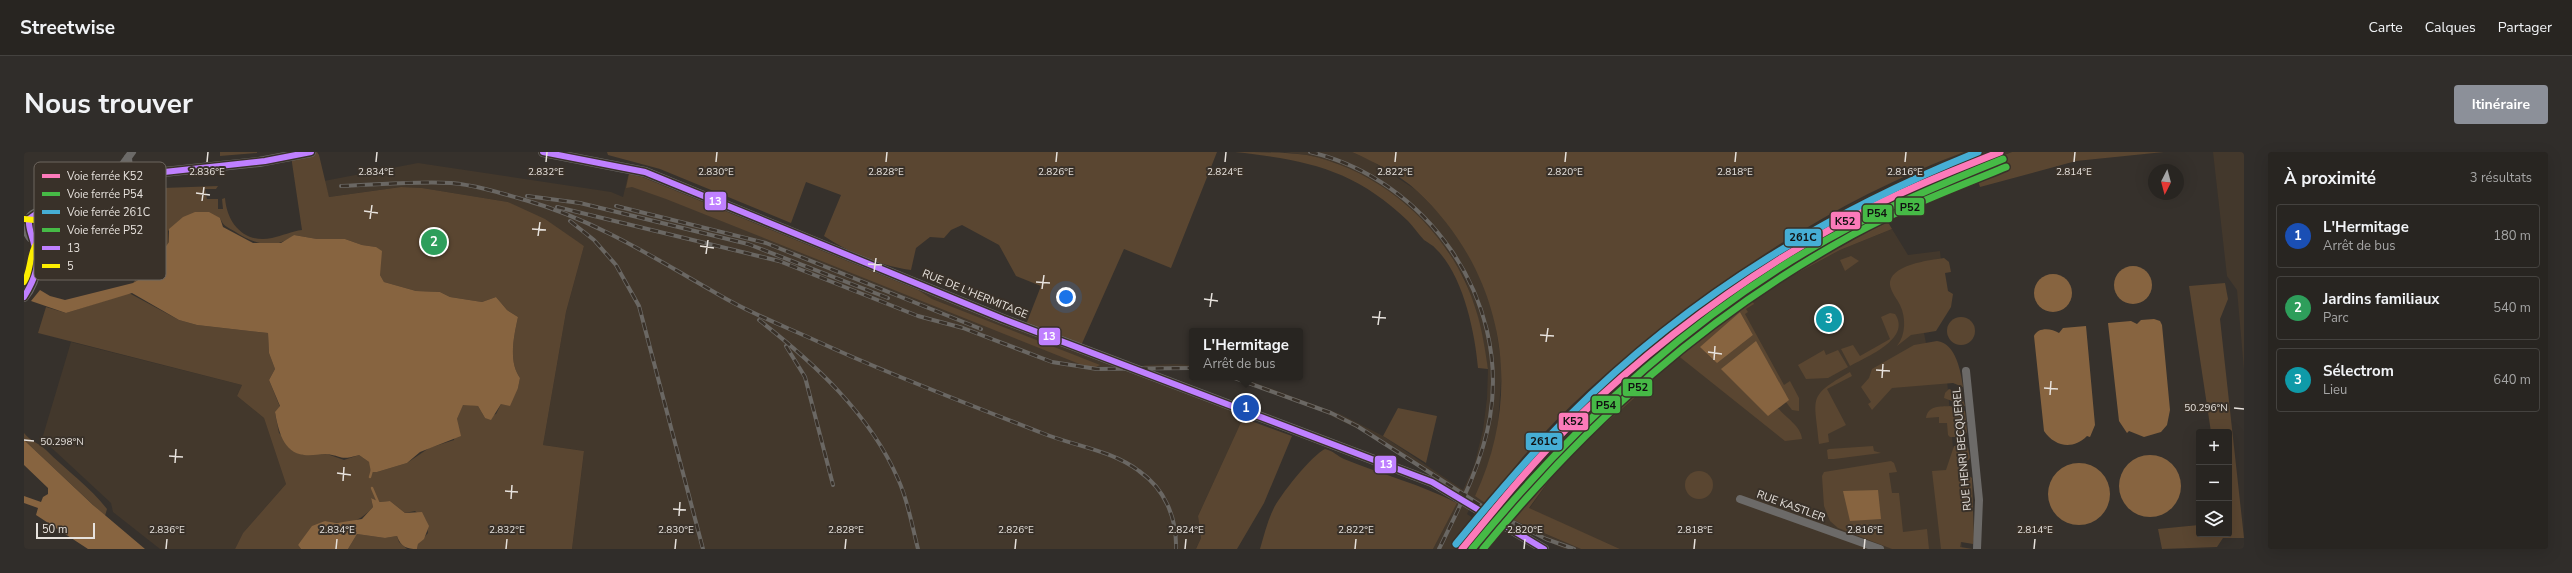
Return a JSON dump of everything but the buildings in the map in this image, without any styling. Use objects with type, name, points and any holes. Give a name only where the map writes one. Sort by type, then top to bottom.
[{"type":"street","points":[[166,171],[259,162],[311,152]]},
{"type":"street","name":"RUE DE L'HERMITAGE","points":[[543,152],[645,172],[996,316],[1432,482],[1544,549]]},
{"type":"street","points":[[24,211],[34,212]]},
{"type":"street","points":[[34,215],[29,218],[25,224],[27,233],[32,239],[34,247]]},
{"type":"street","points":[[24,297],[35,280]]},
{"type":"street","name":"RUE HENRI BECQUEREL","points":[[1966,371],[1979,500],[1977,549]]},
{"type":"street","name":"RUE KASTLER","points":[[1740,499],[1880,549]]},
{"type":"shaded area","points":[[220,152],[257,152],[257,153],[220,156]]},
{"type":"shaded area","points":[[317,152],[329,197],[401,187],[422,188],[508,202],[545,219],[584,246],[566,312],[543,445],[584,451],[572,549],[417,549],[418,544],[428,533],[426,520],[415,511],[405,513],[390,501],[380,502],[371,498],[373,507],[363,516],[357,520],[346,523],[325,521],[298,545],[301,549],[235,549],[243,533],[286,484],[264,418],[237,396],[242,385],[38,333],[46,307],[66,313],[129,293],[179,320],[197,325],[268,333],[269,353],[275,369],[269,380],[280,407],[275,413],[279,433],[303,455],[327,454],[344,460],[359,455],[369,462],[377,472],[407,463],[429,448],[454,440],[457,419],[463,404],[478,406],[485,418],[496,414],[501,404],[518,388],[520,378],[516,371],[513,356],[518,317],[507,310],[496,297],[482,302],[450,297],[440,292],[416,291],[384,282],[380,275],[376,247],[362,245],[345,239],[317,239],[294,235],[279,243],[264,244],[242,236],[226,226],[220,218],[176,224],[168,231],[169,242],[166,246],[166,188],[218,186],[216,189],[205,189],[207,199],[218,199],[218,209],[223,209],[222,199],[225,198],[229,216],[234,224],[246,235],[254,238],[272,238],[302,230],[291,156]]},
{"type":"shaded area","points":[[607,152],[1217,152],[1171,268],[1124,249],[1080,348],[1025,327],[1041,286],[1016,276],[999,245],[962,225],[951,230],[944,238],[930,237],[916,248],[911,270],[900,268],[866,258],[844,248],[824,236],[841,195],[806,182],[791,223],[660,169],[608,155]]},
{"type":"shaded area","points":[[1235,152],[1298,154],[1336,163],[1363,175],[1389,191],[1412,210],[1433,232],[1451,256],[1465,282],[1478,317],[1488,369],[1478,368],[1471,321],[1454,274],[1435,248],[1424,240],[1408,221],[1388,203],[1349,178],[1328,170],[1285,159]]},
{"type":"shaded area","points":[[1284,152],[1352,152],[1372,161],[1416,190],[1448,222],[1463,244],[1482,280],[1494,315],[1502,368],[1497,437],[1487,471],[1475,496],[1517,463],[1611,369],[1709,291],[1756,258],[1855,202],[1955,155],[1964,152],[2012,152],[1919,187],[1837,228],[1732,294],[1687,326],[1642,363],[1554,447],[1500,510],[1511,519],[1581,549],[1564,549],[1495,516],[1469,549],[1433,549],[1461,494],[1360,430],[1325,413],[1235,380],[1247,380],[1340,414],[1383,436],[1463,490],[1474,466],[1483,430],[1487,398],[1488,369],[1476,310],[1465,280],[1448,251],[1408,206],[1362,175],[1336,163],[1307,155]],"holes":[[[1473,502],[1484,510],[1476,520],[1467,514]]]},
{"type":"shaded area","points":[[1352,152],[1964,152],[1923,168],[1883,187],[1805,228],[1732,276],[1696,302],[1623,360],[1567,409],[1518,463],[1488,505],[1475,496],[1490,456],[1499,415],[1501,374],[1497,334],[1486,295],[1469,258],[1446,223],[1417,191],[1394,174]]},
{"type":"shaded area","points":[[2012,152],[2164,152],[2076,161],[1980,187],[1973,167]]},
{"type":"shaded area","points":[[2213,152],[2244,152],[2244,370],[2237,290],[2227,276]]},
{"type":"shaded area","points":[[418,163],[611,192],[623,197],[630,168],[1246,412],[1198,516],[1201,538],[1196,549],[572,549],[584,451],[543,445],[566,312],[584,246],[508,202],[422,188],[401,187],[329,197],[324,181]]},
{"type":"shaded area","points":[[629,174],[642,177],[918,290],[932,299],[1100,365],[1092,369],[666,199],[632,187],[626,188]]},
{"type":"shaded area","points":[[1879,207],[1892,229],[1840,250],[1751,298],[1754,304],[1746,309],[1748,312],[1745,314],[1784,385],[1790,381],[1799,398],[1799,411],[1792,410],[1786,402],[1789,399],[1768,416],[1778,408],[1796,426],[1802,439],[1785,441],[1676,354],[1639,394],[1564,460],[1529,508],[1620,549],[1581,549],[1511,519],[1500,510],[1565,436],[1600,401],[1674,336],[1754,278],[1806,246]],"holes":[[[1740,312],[1753,335],[1740,345],[1724,327]]]},
{"type":"shaded area","points":[[195,212],[209,212],[220,218],[223,227],[253,243],[281,243],[294,235],[317,239],[345,239],[362,245],[376,247],[382,251],[380,275],[384,282],[416,291],[440,292],[450,297],[482,302],[496,297],[507,310],[518,317],[513,356],[516,371],[520,378],[518,388],[510,406],[501,404],[491,420],[485,418],[478,406],[463,405],[457,419],[461,436],[420,452],[407,463],[377,472],[371,472],[369,462],[359,455],[345,458],[326,454],[304,455],[291,450],[286,445],[280,433],[275,412],[280,406],[269,380],[275,369],[269,353],[268,333],[197,325],[179,320],[132,293],[66,313],[31,301],[40,290],[50,296],[65,300],[133,283],[138,280],[166,280],[166,246],[169,242],[169,229],[183,217]]},
{"type":"shaded area","points":[[1892,229],[1908,255],[1940,251],[1943,281],[1930,332],[1924,333],[1926,343],[1946,368],[1962,549],[1620,549],[1529,509],[1564,460],[1639,394],[1676,354],[1751,298],[1840,250]]},
{"type":"shaded area","points":[[1851,256],[1859,261],[1845,271],[1840,260]]},
{"type":"shaded area","points":[[1944,258],[1949,262],[1951,272],[1945,273],[1948,291],[1953,294],[1951,307],[1936,331],[1911,335],[1897,346],[1902,337],[1904,320],[1900,305],[1890,285],[1891,278],[1903,268],[1920,262]]},
{"type":"shaded area","points":[[2129,266],[2137,266],[2144,269],[2149,274],[2152,285],[2149,296],[2144,301],[2137,304],[2129,304],[2122,301],[2117,296],[2114,289],[2114,281],[2117,274],[2122,269]]},
{"type":"shaded area","points":[[2049,274],[2057,274],[2064,277],[2069,282],[2072,293],[2069,304],[2064,309],[2057,312],[2049,312],[2042,309],[2037,304],[2034,297],[2034,289],[2037,282],[2042,277]]},
{"type":"shaded area","points":[[2225,283],[2228,299],[2220,319],[2244,538],[2223,538],[2217,547],[2162,549],[2158,529],[2196,525],[2196,537],[2232,537],[2232,429],[2211,429],[2189,286]]},
{"type":"shaded area","points":[[1740,312],[1753,335],[1717,363],[1700,347]]},
{"type":"shaded area","points":[[1890,313],[1895,314],[1899,323],[1897,331],[1892,339],[1876,352],[1850,366],[1841,349],[1853,345],[1860,356],[1890,339],[1881,317]]},
{"type":"shaded area","points":[[1961,317],[1971,321],[1975,331],[1971,341],[1961,345],[1951,341],[1947,331],[1951,321]]},
{"type":"shaded area","points":[[2154,319],[2160,321],[2162,325],[2170,410],[2167,425],[2161,432],[2144,437],[2129,431],[2127,433],[2119,421],[2108,323],[2131,321],[2137,324],[2141,320]]},
{"type":"shaded area","points":[[2086,326],[2095,425],[2090,437],[2087,436],[2076,443],[2064,445],[2053,440],[2044,431],[2034,336],[2038,331],[2045,329],[2059,333],[2063,328]]},
{"type":"shaded area","points":[[1756,341],[1789,400],[1768,416],[1721,369]]},
{"type":"shaded area","points":[[1937,341],[1949,347],[1953,352],[1959,366],[1963,387],[1953,383],[1892,388],[1872,410],[1868,404],[1871,402],[1861,387],[1869,378],[1872,369],[1914,345]]},
{"type":"shaded area","points":[[71,342],[242,385],[237,396],[264,418],[286,484],[243,533],[235,549],[160,549],[113,512],[111,503],[42,439]]},
{"type":"shaded area","points":[[1824,350],[1826,355],[1838,350],[1848,367],[1828,378],[1806,379],[1798,365]]},
{"type":"shaded area","points":[[1143,365],[1189,365],[1189,368],[1152,370]]},
{"type":"shaded area","points":[[1850,372],[1852,376],[1827,389],[1846,425],[1828,434],[1829,442],[1819,444],[1815,407],[1816,400],[1826,387]]},
{"type":"shaded area","points":[[1949,389],[1961,394],[1965,406],[1944,398],[1945,393]]},
{"type":"shaded area","points":[[1950,406],[1965,411],[1967,432],[1964,437],[1950,437],[1948,435],[1947,423],[1939,423],[1939,417],[1926,418],[1929,411],[1932,409]]},
{"type":"shaded area","points":[[1398,408],[1437,416],[1426,463],[1383,436]]},
{"type":"shaded area","points":[[1243,418],[1292,436],[1264,503],[1237,549],[1196,549],[1201,538],[1198,516]]},
{"type":"shaded area","points":[[24,433],[44,448],[93,493],[107,509],[105,516],[24,440]]},
{"type":"shaded area","points":[[24,440],[93,505],[145,549],[88,549],[36,515],[38,508],[24,503],[24,496],[41,502],[43,497],[48,494],[48,488],[24,465]]},
{"type":"shaded area","points":[[1965,445],[1968,448],[1970,458],[1967,462],[1968,475],[1972,478],[1974,539],[1973,544],[1961,542],[1960,547],[1973,549],[1941,549],[1932,471],[1946,470],[1954,446]]},
{"type":"shaded area","points":[[1873,446],[1874,451],[1881,453],[1828,459],[1827,450],[1829,449]]},
{"type":"shaded area","points":[[1325,449],[1344,459],[1416,485],[1457,503],[1433,549],[1260,549],[1269,519],[1276,504],[1304,467]]},
{"type":"shaded area","points":[[2150,455],[2162,457],[2172,464],[2179,474],[2181,486],[2179,498],[2172,508],[2162,515],[2150,517],[2138,515],[2128,508],[2121,498],[2119,486],[2121,474],[2128,464],[2138,457]]},
{"type":"shaded area","points":[[1891,461],[1894,463],[1897,472],[1889,473],[1892,493],[1899,493],[1903,532],[1927,529],[1929,549],[1892,549],[1838,528],[1830,521],[1824,506],[1822,476],[1824,472]]},
{"type":"shaded area","points":[[2079,463],[2091,465],[2101,472],[2108,482],[2110,494],[2108,506],[2101,516],[2091,523],[2079,525],[2067,523],[2057,516],[2050,506],[2048,494],[2050,482],[2057,472],[2067,465]]},
{"type":"shaded area","points":[[1699,471],[1709,475],[1713,485],[1709,495],[1699,499],[1689,495],[1685,485],[1689,475]]},
{"type":"shaded area","points":[[1878,490],[1881,519],[1850,521],[1843,491]]},
{"type":"shaded area","points":[[371,498],[380,502],[390,501],[405,513],[422,512],[429,526],[424,539],[418,544],[417,549],[405,547],[400,543],[397,536],[385,538],[357,534],[348,549],[301,549],[298,545],[312,526],[325,521],[337,523],[362,519],[373,507]]},
{"type":"shaded area","points":[[1488,524],[1499,531],[1488,549],[1469,549]]},
{"type":"shaded area","points":[[357,534],[385,538],[397,536],[399,542],[407,549],[348,549]]},
{"type":"waterway","points":[[370,477],[372,470]]},
{"type":"waterway","points":[[372,488],[378,502]]},
{"type":"railway","points":[[1310,152],[1352,166],[1390,188],[1423,216],[1451,250],[1472,288],[1487,329],[1493,373],[1490,417],[1482,451],[1476,468],[1455,517],[1439,549]]},
{"type":"railway","points":[[341,186],[423,182],[460,184],[525,200],[579,219],[630,244],[730,301],[775,323],[931,390],[1054,438],[1104,453],[1128,464],[1148,478],[1156,486],[1168,505],[1172,515],[1176,537],[1176,549]]},
{"type":"railway","points":[[527,196],[580,203],[748,244],[888,298]]},
{"type":"railway","points":[[616,206],[766,243],[981,329]]},
{"type":"railway","points":[[557,207],[779,261],[918,316],[963,328],[1052,362],[1097,369],[1189,368]]},
{"type":"railway","points":[[570,221],[594,240],[616,265],[639,306],[703,549]]},
{"type":"railway","points":[[759,320],[820,372],[839,391],[872,433],[886,455],[898,479],[907,504],[918,549]]},
{"type":"railway","points":[[786,346],[805,377],[833,485]]},
{"type":"railway","points":[[1240,380],[1331,413],[1357,426],[1485,508],[1546,539],[1574,549]]},
{"type":"rail line","name":"261C","points":[[1456,544],[1510,479],[1568,417],[1613,375],[1660,335],[1709,298],[1812,232],[1866,203],[1922,176],[1978,152]]},
{"type":"rail line","name":"K52","points":[[1462,549],[1530,467],[1574,421],[1637,364],[1703,312],[1772,264],[1845,221],[1902,193],[2000,152]]},
{"type":"rail line","name":"P54","points":[[1472,549],[1555,455],[1599,411],[1645,369],[1693,329],[1743,292],[1795,258],[1869,217],[2003,159]]},
{"type":"rail line","name":"P52","points":[[1483,549],[1523,502],[1608,414],[1652,374],[1747,300],[1798,266],[1871,225],[1928,199],[2006,167]]},
{"type":"transit line","name":"13","points":[[166,172],[265,161],[311,152]]},
{"type":"transit line","name":"13","points":[[543,152],[645,172],[1003,319],[1432,482],[1544,549]]},
{"type":"transit line","name":"13","points":[[34,215],[29,219],[29,222],[34,243]]},
{"type":"transit line","name":"5","points":[[24,219],[34,220]]},
{"type":"transit line","name":"5","points":[[24,282],[28,273],[34,249]]},
{"type":"transit line","name":"13","points":[[24,297],[34,278]]},
{"type":"place","name":"Jardins familiaux","points":[[434,242]]},
{"type":"place","name":"Sélectrom","points":[[1829,319]]},
{"type":"place","name":"L'Hermitage","points":[[1246,408]]}]
